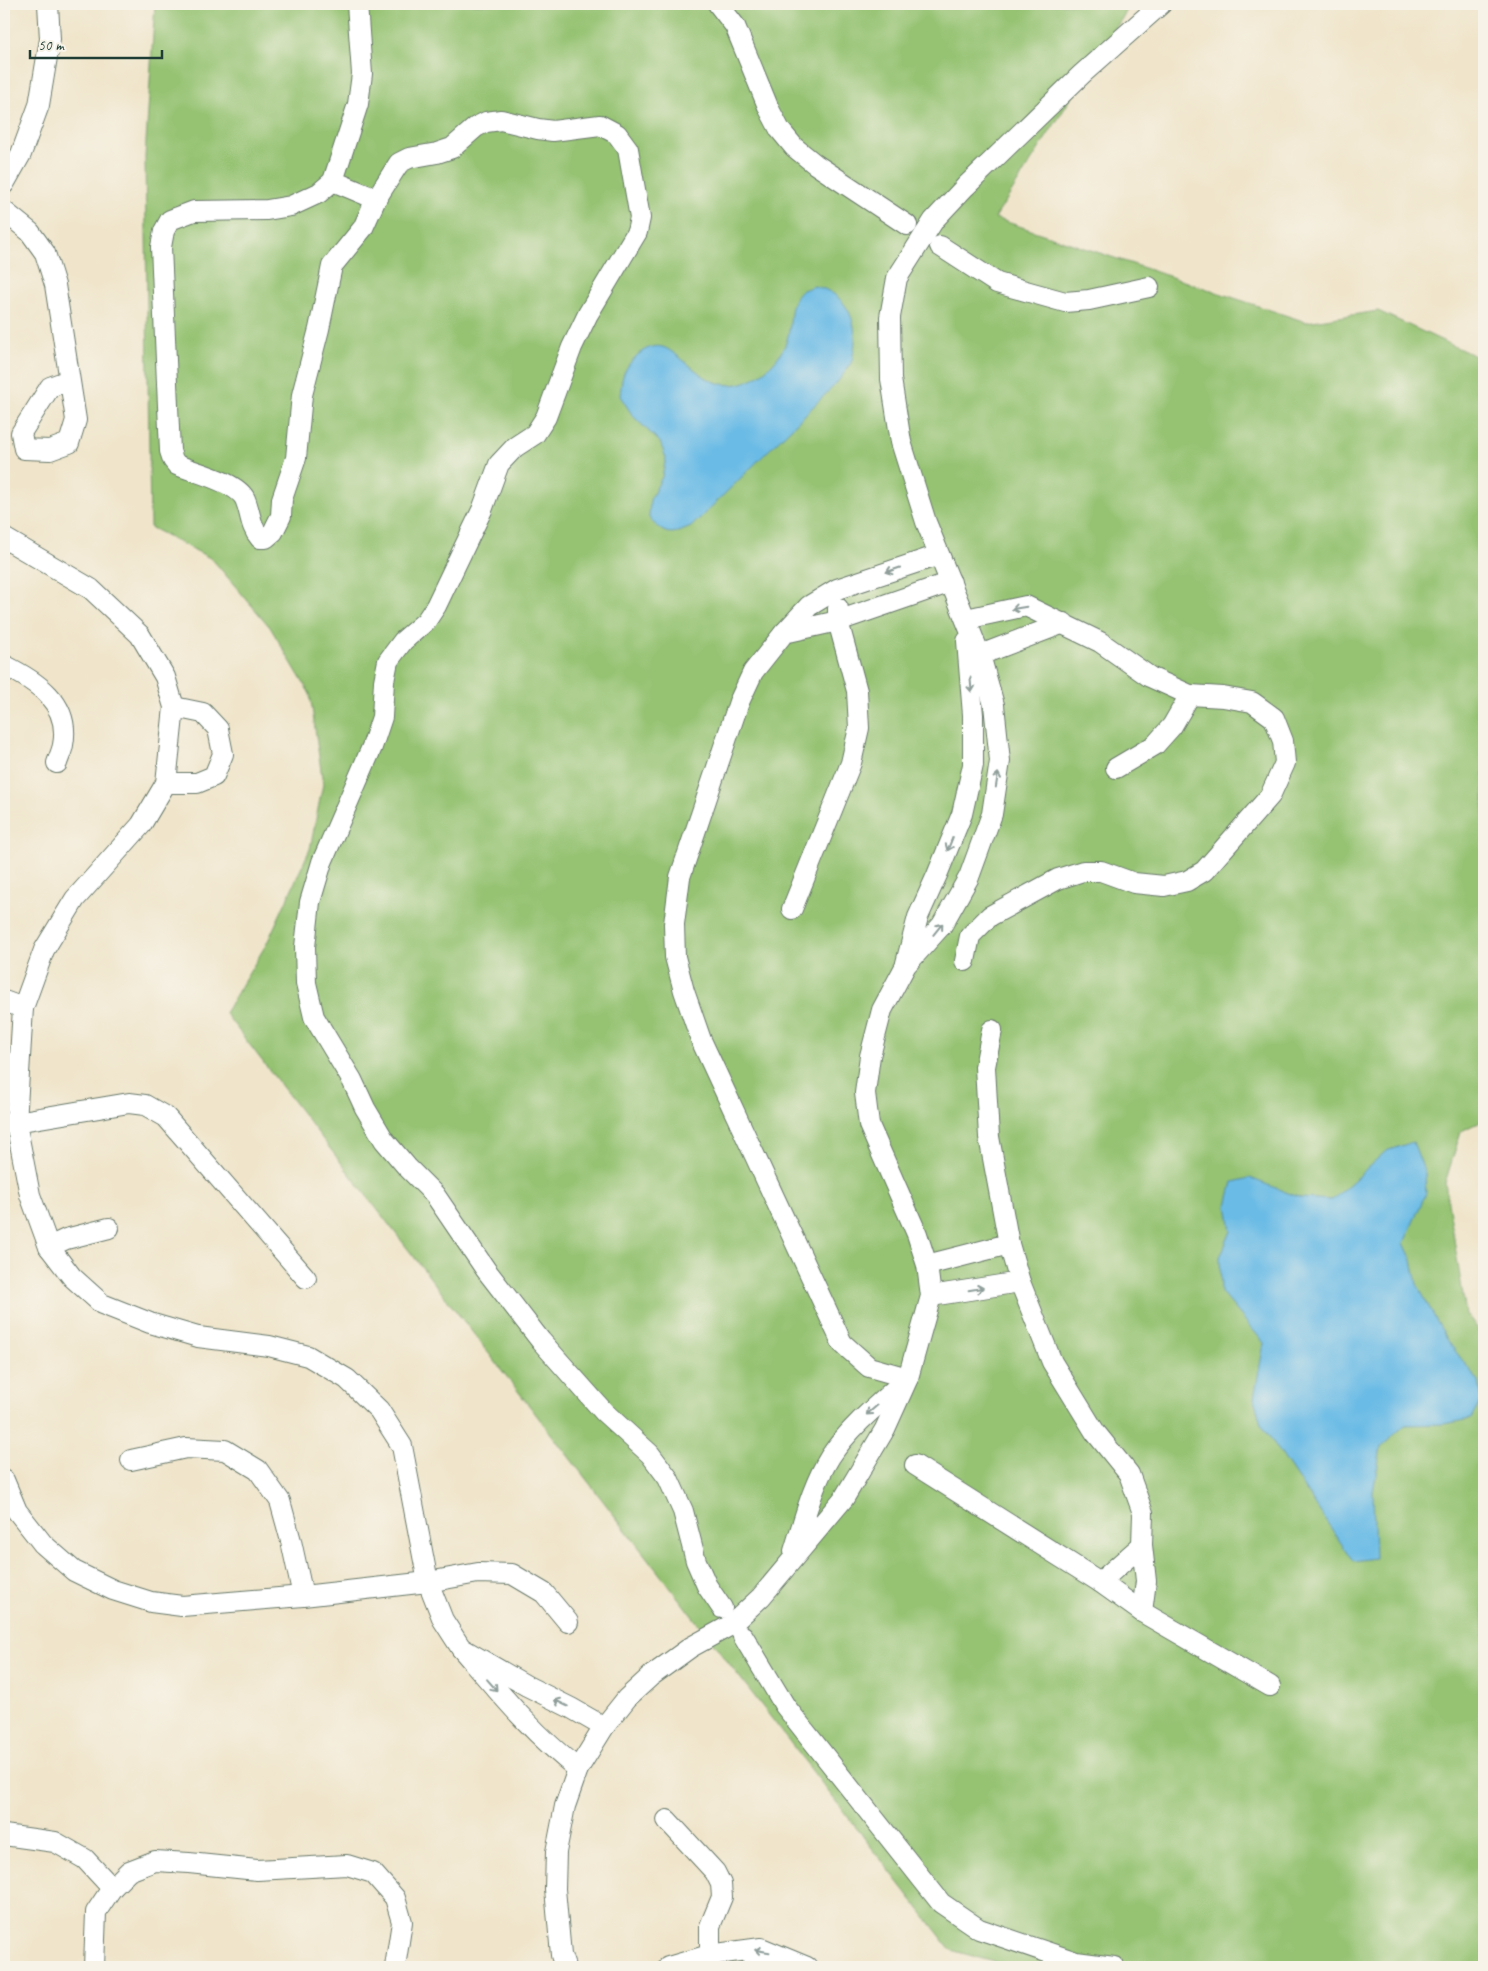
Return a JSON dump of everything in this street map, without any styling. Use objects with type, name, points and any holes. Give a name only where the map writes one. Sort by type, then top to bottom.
[{"type":"street","points":[[4,184],[21,154],[39,105],[50,39],[48,4]]},
{"type":"street","points":[[357,4],[362,74],[358,104],[333,181],[319,193],[291,206],[267,210],[194,211],[170,220],[164,231],[161,248],[170,451],[177,465],[231,485],[244,497],[254,530],[260,538],[266,538],[273,532],[281,516],[282,499],[296,458],[302,394],[319,329],[332,266],[363,228],[376,199],[400,162],[409,158],[452,148],[476,127],[486,122],[501,120],[553,131],[600,125],[617,134],[628,149],[640,218],[632,244],[588,314],[572,347],[546,417],[535,434],[514,447],[499,464],[482,510],[436,606],[426,621],[402,642],[388,661],[384,681],[382,717],[372,747],[322,862],[310,902],[305,947],[306,983],[314,1018],[352,1080],[365,1108],[384,1140],[407,1167],[436,1195],[486,1270],[541,1341],[604,1412],[650,1454],[668,1478],[683,1511],[696,1562],[707,1586],[722,1608]]},
{"type":"street","points":[[718,4],[735,26],[769,109],[780,130],[794,147],[815,164],[907,225]]},
{"type":"street","points":[[565,1967],[560,1955],[555,1889],[556,1852],[565,1806],[578,1769],[604,1727],[627,1698],[651,1676],[691,1647],[731,1625],[761,1597],[844,1498],[886,1429],[908,1378],[932,1296],[927,1265],[917,1234],[869,1124],[865,1093],[870,1056],[882,1010],[906,966],[942,924],[969,877],[992,814],[1000,762],[994,704],[980,655],[926,522],[902,442],[891,379],[890,317],[897,278],[934,220],[965,187],[1082,74],[1161,4]]},
{"type":"street","points":[[333,181],[376,199]]},
{"type":"street","points":[[4,211],[30,232],[45,253],[55,285],[69,380]]},
{"type":"street","points":[[940,246],[997,282],[1065,302],[1089,300],[1150,287]]},
{"type":"street","points":[[4,538],[92,589],[140,635],[165,677],[174,707],[166,783],[142,826],[75,900],[44,950],[23,1008],[10,1124],[30,1195],[49,1248],[72,1277],[102,1304],[150,1323],[198,1336],[269,1346],[308,1356],[347,1379],[379,1410],[402,1446],[428,1582],[443,1620],[461,1648],[511,1707],[551,1748],[578,1769]]},
{"type":"street","points":[[908,1378],[869,1367],[842,1342],[701,1040],[684,991],[676,957],[674,924],[680,877],[739,702],[753,672],[784,633],[809,606],[837,589],[939,554]]},
{"type":"street","points":[[784,633],[838,621],[951,582]]},
{"type":"street","points":[[792,909],[851,764],[858,728],[857,691],[838,621],[837,589]]},
{"type":"street","points":[[965,961],[970,936],[990,916],[1058,879],[1084,871],[1101,871],[1134,883],[1164,886],[1187,881],[1204,871],[1270,796],[1286,763],[1283,741],[1274,718],[1252,702],[1223,697],[1190,695],[1150,677],[1100,642],[1026,606],[966,619]]},
{"type":"street","points":[[906,966],[918,917],[962,814],[973,764],[973,715],[966,619]]},
{"type":"street","points":[[980,655],[1064,623]]},
{"type":"street","points":[[4,665],[30,678],[53,698],[63,720],[64,744],[57,763]]},
{"type":"street","points":[[1116,768],[1155,745],[1172,726],[1190,695]]},
{"type":"street","points":[[166,783],[197,783],[214,776],[223,754],[218,729],[203,713],[174,707]]},
{"type":"street","points":[[4,1001],[23,1008]]},
{"type":"street","points":[[992,1030],[985,1067],[989,1137],[1009,1244],[1020,1282],[1052,1362],[1095,1432],[1129,1474],[1143,1513],[1142,1544],[1146,1581],[1142,1612]]},
{"type":"street","points":[[10,1124],[129,1103],[145,1105],[166,1117],[306,1278]]},
{"type":"street","points":[[49,1248],[66,1239],[109,1228]]},
{"type":"street","points":[[927,1265],[1009,1244]]},
{"type":"street","points":[[932,1296],[1020,1282]]},
{"type":"street","points":[[791,1563],[812,1496],[830,1457],[863,1418],[908,1378]]},
{"type":"street","points":[[131,1460],[186,1448],[225,1450],[258,1470],[280,1501],[303,1596]]},
{"type":"street","points":[[915,1465],[1100,1582],[1142,1612],[1270,1686]]},
{"type":"street","points":[[4,1480],[17,1511],[43,1544],[74,1571],[113,1590],[151,1602],[182,1606],[303,1596],[428,1582],[478,1572],[512,1574],[544,1594],[568,1622]]},
{"type":"street","points":[[1100,1582],[1142,1544]]},
{"type":"street","points":[[743,1636],[784,1706],[941,1903],[979,1929],[1076,1962],[1114,1967]]},
{"type":"street","points":[[461,1648],[604,1727]]},
{"type":"street","points":[[511,1707],[527,1686]]},
{"type":"street","points":[[668,1820],[715,1872],[721,1884],[722,1897],[710,1926],[709,1961]]},
{"type":"street","points":[[4,1835],[55,1842],[85,1859],[112,1888]]},
{"type":"street","points":[[94,1967],[96,1912],[112,1888],[129,1871],[155,1861],[257,1870],[347,1866],[372,1873],[394,1898],[402,1922],[395,1967]]},
{"type":"street","points":[[668,1967],[709,1961],[761,1948],[807,1967]]},
{"type":"street","points":[[751,1967],[778,1967]]},
{"type":"green space","points":[[155,4],[1131,4],[995,218],[1306,322],[1378,311],[1484,360],[1484,1120],[1461,1131],[1445,1183],[1466,1314],[1484,1338],[1484,1967],[1012,1967],[951,1950],[225,1013],[267,943],[310,849],[323,784],[310,694],[270,627],[212,559],[150,527],[145,157]]},
{"type":"water","points":[[814,286],[834,294],[848,309],[852,318],[855,339],[852,361],[836,384],[691,527],[673,533],[668,533],[659,528],[649,518],[650,500],[662,477],[666,458],[660,442],[633,416],[620,396],[622,379],[627,367],[642,351],[655,346],[669,350],[701,374],[718,383],[728,385],[747,381],[763,372],[776,360],[788,336],[792,307],[796,297],[801,291]]},
{"type":"water","points":[[1413,1142],[1425,1173],[1426,1193],[1404,1243],[1412,1260],[1417,1284],[1450,1344],[1479,1382],[1482,1399],[1471,1419],[1445,1424],[1405,1425],[1381,1447],[1373,1492],[1375,1558],[1353,1561],[1261,1424],[1254,1398],[1264,1343],[1221,1292],[1220,1257],[1231,1231],[1227,1205],[1233,1182],[1250,1178],[1301,1198],[1332,1200],[1386,1151]]}]
